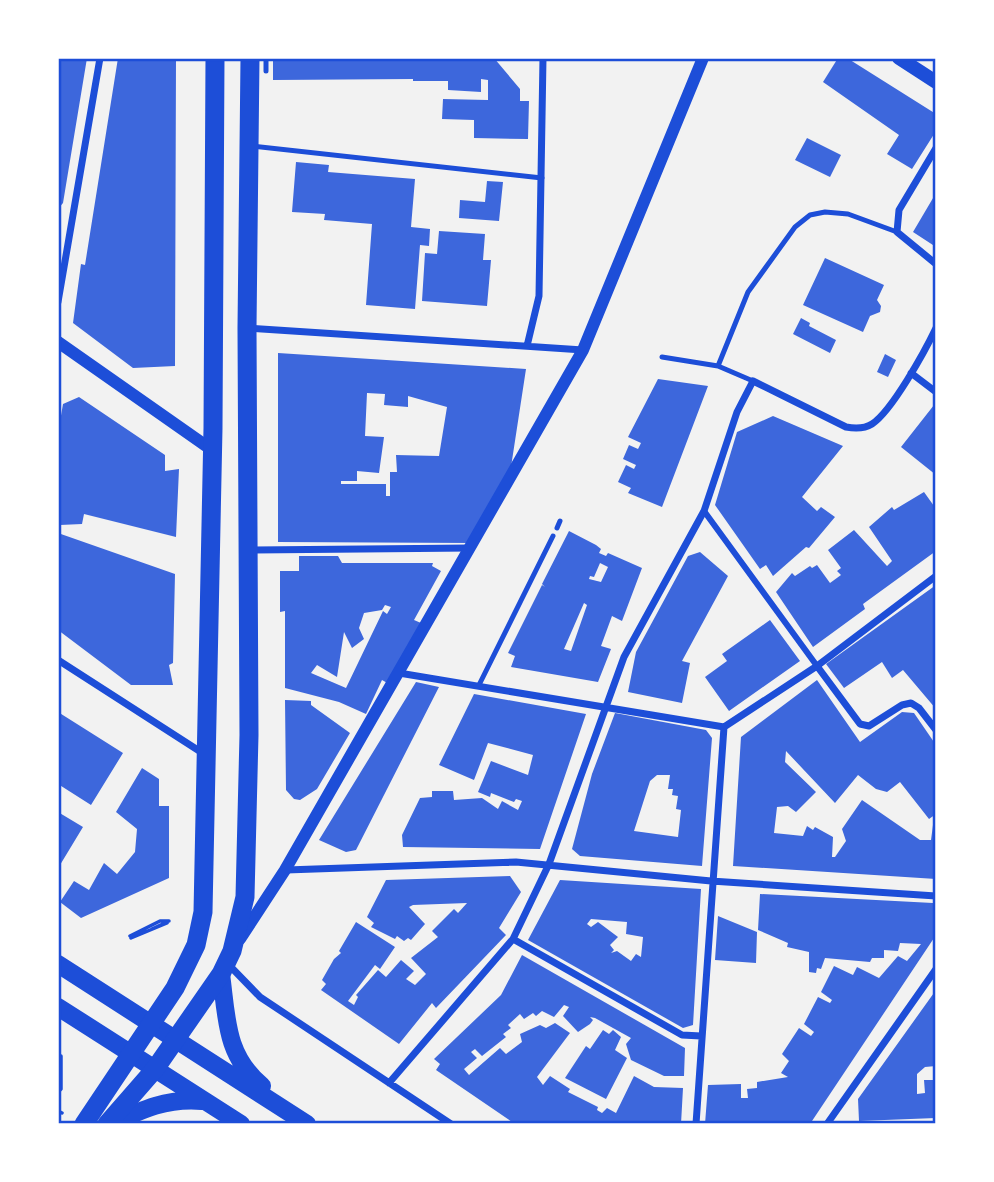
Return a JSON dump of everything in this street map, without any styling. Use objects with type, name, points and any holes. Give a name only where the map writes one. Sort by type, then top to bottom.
[{"type":"highway","points":[[84,1124],[152,1024],[197,945],[203,912],[208,756],[215,58]]},
{"type":"highway","points":[[110,1124],[155,1069],[226,962],[244,897],[248,809],[247,328],[250,58]]},
{"type":"main road","points":[[899,58],[936,82]]},
{"type":"main road","points":[[226,962],[229,1036],[236,1057],[248,1074],[286,1111]]},
{"type":"main road","points":[[58,964],[307,1124]]},
{"type":"main road","points":[[58,1007],[241,1124]]},
{"type":"main road","points":[[110,1124],[160,1103],[178,1099],[206,1102]]},
{"type":"street","points":[[58,302],[100,58]]},
{"type":"street","points":[[527,346],[539,296],[543,58]]},
{"type":"street","points":[[451,1124],[260,997],[226,962],[285,870],[583,350],[703,58]]},
{"type":"street","points":[[936,148],[899,210],[897,232],[936,264]]},
{"type":"street","points":[[247,328],[583,350]]},
{"type":"street","points":[[389,1083],[513,939],[549,864],[629,646],[704,511],[737,412],[753,381],[846,426],[862,428],[877,420],[911,373],[936,328]]},
{"type":"street","points":[[58,342],[212,450]]},
{"type":"street","points":[[911,373],[936,391]]},
{"type":"street","points":[[704,511],[860,724],[869,726],[902,705],[911,703],[919,708],[936,730]]},
{"type":"street","points":[[248,550],[471,548]]},
{"type":"street","points":[[399,673],[724,727],[817,666],[936,576]]},
{"type":"street","points":[[58,660],[208,756]]},
{"type":"street","points":[[696,1124],[711,881],[724,727]]},
{"type":"street","points":[[285,870],[516,862],[711,881],[936,896]]},
{"type":"street","points":[[513,939],[682,1035],[701,1036]]},
{"type":"street","points":[[827,1124],[936,968]]},
{"type":"lane","points":[[266,58],[266,71]]},
{"type":"lane","points":[[249,146],[543,178]]},
{"type":"lane","points":[[718,366],[748,292],[795,227],[810,215],[825,212],[848,214],[897,232]]},
{"type":"lane","points":[[662,357],[718,366],[753,381]]},
{"type":"lane","points":[[479,685],[553,536]]},
{"type":"path","points":[[130,936],[160,921],[169,921]]},
{"type":"path","points":[[169,921],[163,927],[131,938],[156,927],[169,921]]},
{"type":"path","points":[[58,1092],[61,1089],[61,1056]]},
{"type":"building","points":[[58,58],[87,58],[63,203],[58,209]]},
{"type":"building","points":[[118,58],[176,58],[175,366],[133,368],[73,323],[81,264],[85,265]]},
{"type":"building","points":[[273,58],[494,58],[520,89],[520,101],[529,101],[528,139],[474,138],[474,120],[442,119],[443,99],[488,100],[488,80],[481,79],[481,92],[448,90],[448,81],[273,80]]},
{"type":"building","points":[[838,58],[847,58],[936,114],[936,131],[912,169],[887,154],[899,135],[823,82]]},
{"type":"building","points":[[807,138],[841,155],[830,177],[795,160]]},
{"type":"building","points":[[296,162],[329,165],[328,172],[415,179],[411,227],[430,229],[429,246],[420,245],[415,309],[366,305],[372,224],[324,220],[325,214],[292,212]]},
{"type":"building","points":[[487,181],[503,182],[499,221],[459,218],[460,200],[485,202]]},
{"type":"building","points":[[936,193],[936,247],[913,232]]},
{"type":"building","points":[[439,231],[485,234],[483,260],[491,260],[487,306],[422,301],[425,253],[437,254]]},
{"type":"building","points":[[825,258],[884,285],[877,300],[881,306],[880,312],[870,316],[863,332],[803,305]]},
{"type":"building","points":[[801,318],[810,323],[809,326],[836,340],[830,353],[793,334]]},
{"type":"building","points":[[278,353],[526,369],[511,467],[472,543],[278,542]],"holes":[[[367,393],[385,394],[384,405],[408,407],[408,396],[447,407],[439,456],[396,455],[397,472],[390,472],[390,496],[386,496],[386,484],[341,484],[341,481],[357,481],[357,471],[379,473],[384,437],[365,436]]]},
{"type":"building","points":[[885,354],[896,360],[888,377],[877,372]]},
{"type":"building","points":[[658,379],[708,386],[662,507],[628,493],[631,488],[618,482],[626,465],[634,469],[636,465],[623,459],[629,445],[638,449],[641,443],[628,437]]},
{"type":"building","points":[[79,397],[165,455],[165,471],[179,469],[176,537],[84,514],[82,524],[60,525],[58,433],[63,404]]},
{"type":"building","points":[[934,405],[936,407],[936,475],[901,447]]},
{"type":"building","points":[[773,416],[843,446],[802,497],[817,511],[821,507],[835,517],[809,548],[806,547],[773,576],[766,565],[760,569],[715,505],[737,432]]},
{"type":"building","points":[[924,492],[934,506],[936,505],[936,551],[863,604],[865,609],[813,647],[776,592],[792,573],[795,576],[810,566],[812,568],[817,565],[830,583],[841,575],[837,571],[841,568],[828,550],[854,530],[887,566],[892,561],[869,527],[892,507],[894,510]]},
{"type":"building","points":[[569,531],[596,545],[601,549],[599,553],[606,556],[608,553],[642,568],[622,621],[612,616],[601,646],[611,649],[598,682],[511,667],[515,656],[508,653],[542,585],[545,587],[542,584]],"holes":[[[600,563],[608,567],[601,582],[589,579],[590,576],[594,577]],[[584,603],[587,605],[571,651],[564,649]]]},
{"type":"building","points":[[58,533],[175,574],[173,663],[169,665],[173,685],[131,685],[58,630]]},
{"type":"building","points":[[700,552],[728,576],[682,661],[690,663],[682,703],[628,692],[636,652],[688,556]]},
{"type":"building","points":[[299,556],[338,556],[342,563],[433,563],[432,566],[441,571],[414,620],[421,623],[389,684],[382,680],[366,714],[339,702],[285,688],[285,611],[280,612],[280,571],[299,571]],"holes":[[[385,605],[391,607],[387,614],[383,611],[346,688],[311,673],[317,665],[337,677],[344,632],[352,648],[364,639],[359,628],[364,613],[382,610]]]},
{"type":"building","points":[[936,585],[936,709],[903,670],[892,678],[882,662],[844,688],[826,664]]},
{"type":"building","points":[[770,620],[800,661],[729,711],[705,677],[727,661],[722,654]]},
{"type":"building","points":[[817,680],[860,742],[902,712],[914,713],[936,745],[936,814],[929,819],[900,782],[887,792],[876,789],[858,775],[835,803],[786,751],[785,762],[816,792],[796,812],[788,806],[777,807],[774,833],[803,836],[807,826],[813,830],[815,827],[833,837],[832,857],[835,857],[846,841],[842,829],[862,800],[920,840],[931,840],[933,825],[936,824],[936,879],[733,866],[741,737]]},
{"type":"building","points":[[416,682],[439,687],[356,850],[346,852],[319,840]]},
{"type":"building","points":[[474,694],[586,714],[540,849],[403,847],[402,835],[420,798],[432,797],[432,791],[453,791],[454,800],[482,798],[498,809],[502,801],[518,810],[522,801],[516,799],[514,802],[491,793],[490,797],[478,792],[491,761],[528,775],[533,755],[488,743],[474,780],[439,765]]},
{"type":"building","points":[[285,700],[311,701],[311,705],[350,733],[317,789],[300,800],[294,799],[286,790]]},
{"type":"building","points":[[58,712],[123,753],[91,805],[58,784]]},
{"type":"building","points":[[615,713],[706,730],[712,738],[702,866],[580,856],[572,849],[592,774]],"holes":[[[657,775],[670,775],[668,789],[673,789],[672,795],[678,796],[676,809],[681,810],[678,837],[634,831],[650,781]]]},
{"type":"building","points":[[142,768],[159,779],[159,806],[169,806],[169,878],[81,918],[60,902],[74,881],[89,890],[104,863],[117,874],[135,852],[137,829],[116,812]]},
{"type":"building","points":[[58,812],[83,827],[60,865],[58,864]]},
{"type":"building","points":[[510,876],[521,892],[499,928],[506,935],[436,1008],[432,1003],[399,1044],[321,990],[326,984],[322,980],[334,959],[341,953],[339,951],[356,922],[395,947],[380,969],[375,965],[348,1001],[354,1005],[358,997],[356,995],[378,970],[386,977],[401,960],[414,971],[406,979],[415,985],[426,974],[411,958],[438,937],[432,931],[454,909],[458,913],[467,903],[409,907],[425,924],[411,940],[408,938],[404,941],[397,936],[395,939],[371,927],[374,923],[367,917],[386,880]]},
{"type":"building","points":[[560,880],[701,889],[693,1025],[683,1028],[528,940]],"holes":[[[591,919],[627,922],[626,934],[643,937],[641,957],[636,954],[631,961],[617,951],[611,953],[614,950],[610,945],[618,937],[598,922],[591,927],[587,924]]]},
{"type":"building","points":[[760,894],[933,903],[936,935],[810,1124],[705,1124],[708,1085],[741,1084],[741,1098],[748,1098],[747,1089],[757,1088],[757,1082],[788,1077],[781,1073],[789,1061],[782,1054],[799,1028],[811,1036],[814,1032],[804,1024],[818,997],[830,1003],[832,1000],[821,992],[834,966],[853,975],[857,967],[879,978],[898,956],[907,961],[921,944],[900,943],[898,951],[884,950],[884,958],[872,958],[870,962],[825,958],[821,969],[817,968],[816,973],[809,972],[809,952],[787,947],[788,943],[758,930]]},
{"type":"building","points":[[718,916],[757,932],[756,963],[715,960]]},
{"type":"building","points":[[522,955],[685,1048],[684,1076],[664,1076],[631,1060],[626,1044],[631,1038],[595,1018],[590,1017],[593,1020],[590,1024],[578,1032],[563,1016],[569,1007],[564,1005],[554,1017],[542,1011],[536,1016],[533,1013],[524,1019],[520,1014],[508,1025],[511,1028],[503,1034],[506,1037],[482,1056],[475,1049],[471,1052],[477,1058],[464,1069],[469,1075],[500,1048],[506,1054],[522,1042],[520,1034],[540,1025],[546,1028],[555,1023],[570,1033],[537,1077],[543,1085],[550,1076],[570,1089],[568,1092],[598,1107],[597,1110],[602,1113],[607,1108],[616,1113],[634,1076],[654,1087],[683,1088],[681,1124],[515,1124],[436,1070],[440,1064],[434,1059],[501,995]]},
{"type":"building","points":[[936,990],[936,1066],[925,1067],[917,1074],[917,1094],[925,1093],[924,1080],[936,1080],[936,1118],[859,1121],[858,1099]]},
{"type":"building","points":[[603,1030],[609,1034],[613,1030],[621,1037],[615,1050],[627,1058],[606,1099],[565,1078],[586,1046],[590,1049]]}]
